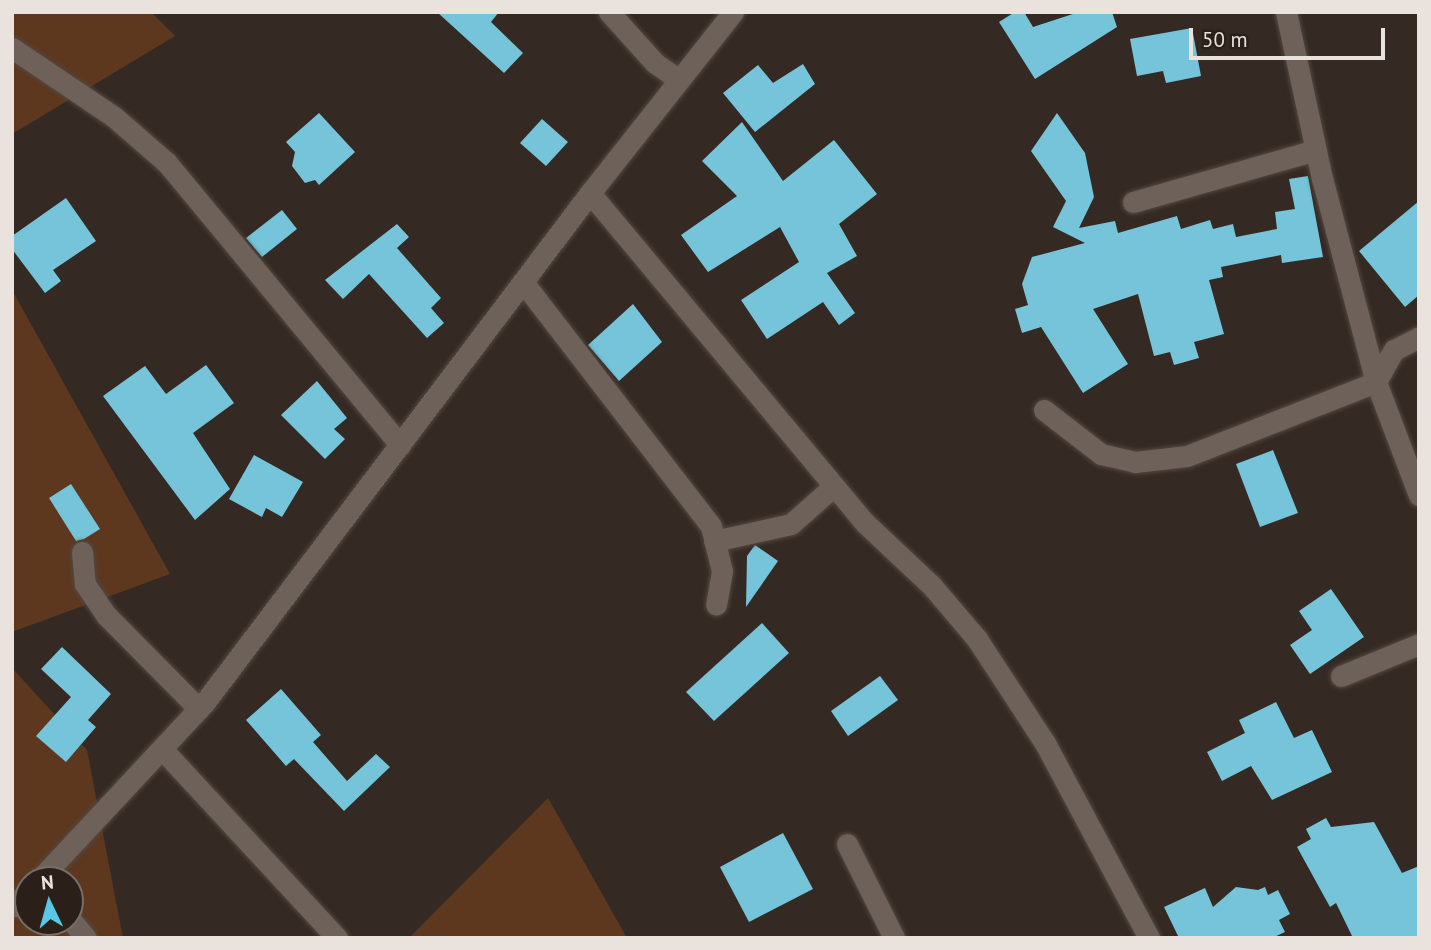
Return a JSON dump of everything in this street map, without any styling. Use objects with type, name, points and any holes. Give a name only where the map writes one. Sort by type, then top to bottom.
[{"type":"street","points":[[609,12],[654,63],[679,80]]},
{"type":"street","points":[[53,866],[199,709],[590,193],[733,12]]},
{"type":"street","points":[[1286,12],[1316,150],[1376,382],[1419,495]]},
{"type":"street","points":[[12,48],[113,116],[167,163],[400,445]]},
{"type":"street","points":[[1133,202],[1316,150]]},
{"type":"street","points":[[590,193],[834,486],[977,639],[1045,746],[1149,938]]},
{"type":"street","points":[[523,282],[711,526],[722,571],[716,604]]},
{"type":"street","points":[[1044,410],[1101,454],[1135,462],[1187,456],[1376,382],[1394,350],[1419,337]]},
{"type":"street","points":[[714,541],[791,524],[834,486]]},
{"type":"street","points":[[82,552],[85,584],[106,615],[199,709]]},
{"type":"street","points":[[1341,676],[1419,645]]},
{"type":"street","points":[[162,749],[337,938]]},
{"type":"street","points":[[848,844],[894,938]]},
{"type":"shaded area","points":[[12,12],[151,12],[175,36],[12,134]]},
{"type":"shaded area","points":[[12,290],[170,574],[12,632]]},
{"type":"shaded area","points":[[12,668],[87,750],[123,938],[12,938]]},
{"type":"shaded area","points":[[548,798],[627,938],[409,938]]},
{"type":"building","points":[[437,12],[499,12],[491,22],[523,53],[504,73]]},
{"type":"building","points":[[1015,12],[1024,12],[1033,27],[1079,12],[1112,12],[1117,27],[1035,79],[999,22]]},
{"type":"building","points":[[1192,28],[1201,76],[1166,83],[1163,71],[1137,76],[1130,39]]},
{"type":"building","points":[[803,64],[815,84],[755,132],[723,93],[758,65],[773,83]]},
{"type":"building","points":[[319,113],[355,152],[319,185],[315,180],[305,183],[292,166],[295,152],[286,142]]},
{"type":"building","points":[[1057,113],[1085,153],[1094,197],[1079,228],[1115,221],[1118,233],[1177,216],[1181,229],[1210,220],[1213,229],[1233,224],[1236,237],[1277,229],[1275,212],[1295,209],[1289,179],[1308,176],[1323,257],[1282,263],[1281,255],[1221,267],[1223,277],[1209,280],[1224,334],[1194,342],[1199,358],[1174,365],[1170,352],[1154,356],[1138,294],[1093,309],[1128,364],[1083,393],[1041,327],[1022,333],[1015,309],[1028,305],[1022,284],[1032,257],[1085,243],[1053,227],[1066,201],[1031,151]]},
{"type":"building","points":[[542,119],[568,142],[546,166],[520,143]]},
{"type":"building","points":[[742,122],[783,181],[834,140],[877,194],[839,224],[857,256],[827,273],[855,313],[839,325],[823,302],[767,339],[741,300],[799,262],[780,227],[708,272],[681,235],[737,196],[702,161]]},
{"type":"building","points":[[66,198],[96,241],[53,270],[61,281],[45,293],[12,249],[12,236]]},
{"type":"building","points":[[1419,201],[1419,295],[1405,307],[1359,251]]},
{"type":"building","points":[[282,210],[297,229],[262,257],[246,238]]},
{"type":"building","points":[[397,224],[409,237],[397,248],[441,298],[431,308],[444,323],[427,338],[369,274],[343,299],[325,280]]},
{"type":"building","points":[[633,304],[662,342],[619,381],[588,345]]},
{"type":"building","points":[[206,365],[234,403],[193,433],[230,489],[195,520],[103,396],[145,366],[166,394]]},
{"type":"building","points":[[317,381],[347,418],[334,429],[345,439],[325,459],[281,415]]},
{"type":"building","points":[[1273,450],[1298,513],[1260,527],[1236,464]]},
{"type":"building","points":[[254,455],[303,482],[282,517],[266,508],[262,517],[229,499]]},
{"type":"building","points":[[71,484],[100,529],[76,541],[49,498]]},
{"type":"building","points":[[755,545],[778,561],[746,607],[747,556]]},
{"type":"building","points":[[1331,589],[1364,637],[1310,674],[1290,645],[1312,630],[1299,611]]},
{"type":"building","points":[[762,623],[789,653],[714,721],[686,692]]},
{"type":"building","points":[[62,647],[111,694],[88,720],[96,727],[66,762],[36,736],[71,697],[41,669]]},
{"type":"building","points":[[880,676],[898,700],[848,736],[831,711]]},
{"type":"building","points":[[281,689],[321,735],[313,742],[347,781],[376,754],[390,767],[344,811],[294,759],[286,766],[246,720]]},
{"type":"building","points":[[1276,702],[1294,738],[1312,730],[1332,772],[1272,800],[1251,766],[1222,781],[1207,752],[1245,733],[1239,720]]},
{"type":"building","points":[[1326,818],[1331,827],[1374,822],[1402,873],[1419,866],[1419,938],[1353,938],[1336,903],[1330,907],[1297,847],[1311,839],[1306,829]]},
{"type":"building","points":[[783,833],[813,889],[749,922],[720,867]]},
{"type":"building","points":[[1236,887],[1258,890],[1265,887],[1268,895],[1278,890],[1290,914],[1279,920],[1285,932],[1272,938],[1179,938],[1164,907],[1205,888],[1213,907]]}]
